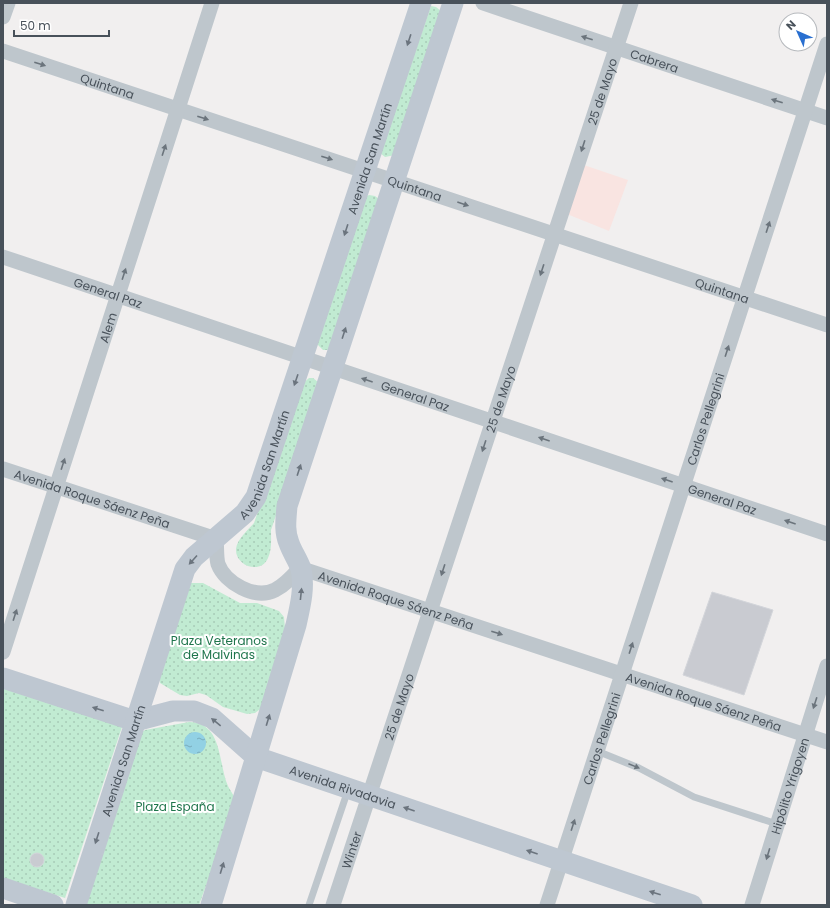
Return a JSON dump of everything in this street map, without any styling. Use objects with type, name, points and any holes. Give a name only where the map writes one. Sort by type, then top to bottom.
[{"type":"main road","name":"Avenida San Martín","points":[[76,905],[185,569],[194,557],[246,513],[256,497],[304,358],[422,3]]},
{"type":"main road","points":[[211,905],[296,625],[302,596],[300,568],[289,543],[285,528],[287,506],[453,3]]},
{"type":"main road","points":[[3,678],[135,721]]},
{"type":"main road","name":"Avenida Rivadavia","points":[[135,721],[173,711],[194,711],[212,718],[256,757],[561,862],[692,905]]},
{"type":"main road","points":[[3,888],[53,905]]},
{"type":"street","points":[[3,17],[8,3]]},
{"type":"street","name":"Alem","points":[[3,652],[212,3]]},
{"type":"street","name":"Cabrera","points":[[483,3],[827,118]]},
{"type":"street","name":"25 de Mayo","points":[[369,795],[631,3]]},
{"type":"street","name":"Carlos Pellegrini","points":[[547,905],[827,44]]},
{"type":"street","name":"Quintana","points":[[3,51],[827,325]]},
{"type":"street","name":"General Paz","points":[[3,257],[827,534]]},
{"type":"street","name":"Avenida Roque Sáenz Peña","points":[[3,469],[216,539]]},
{"type":"street","points":[[216,539],[218,563],[226,578],[239,588],[260,593],[273,591],[286,584],[300,568]]},
{"type":"street","name":"Avenida Roque Sáenz Peña","points":[[300,568],[827,742]]},
{"type":"street","name":"Hipólito Yrigoyen","points":[[752,905],[804,734],[827,666]]},
{"type":"street","name":"Winter","points":[[333,905],[369,795]]},
{"type":"lane","points":[[597,751],[639,768],[694,797],[777,824]]},
{"type":"lane","points":[[309,905],[348,788]]},
{"type":"shaded area","points":[[578,163],[628,180],[609,231],[562,212]]},
{"type":"green space","points":[[431,6],[436,7],[441,11],[395,155],[385,157],[380,153]]},
{"type":"green space","points":[[369,195],[375,196],[380,200],[329,350],[323,350],[318,345],[317,339],[365,197]]},
{"type":"green space","points":[[309,378],[313,378],[318,382],[318,392],[271,530],[270,552],[265,563],[255,567],[249,566],[244,564],[237,555],[237,545],[243,535],[254,523],[301,385]]},
{"type":"green space","name":"Plaza Veteranos de Malvinas","points":[[191,583],[203,583],[240,603],[257,603],[279,611],[284,617],[285,629],[263,707],[255,713],[247,714],[223,707],[206,695],[199,693],[187,696],[180,695],[160,683],[159,676]]},
{"type":"green space","points":[[3,688],[122,727],[65,898],[3,878]]},
{"type":"green space","name":"Plaza España","points":[[189,722],[200,724],[208,729],[214,736],[218,746],[225,777],[236,803],[199,905],[86,905],[139,734],[145,730]]},
{"type":"water","points":[[195,732],[203,735],[206,743],[203,751],[195,754],[187,751],[184,743],[187,735]]},
{"type":"building","points":[[712,592],[773,610],[744,695],[683,675]]},
{"type":"building","points":[[34,853],[40,853],[44,857],[44,863],[40,867],[34,867],[30,863],[30,857]]}]
